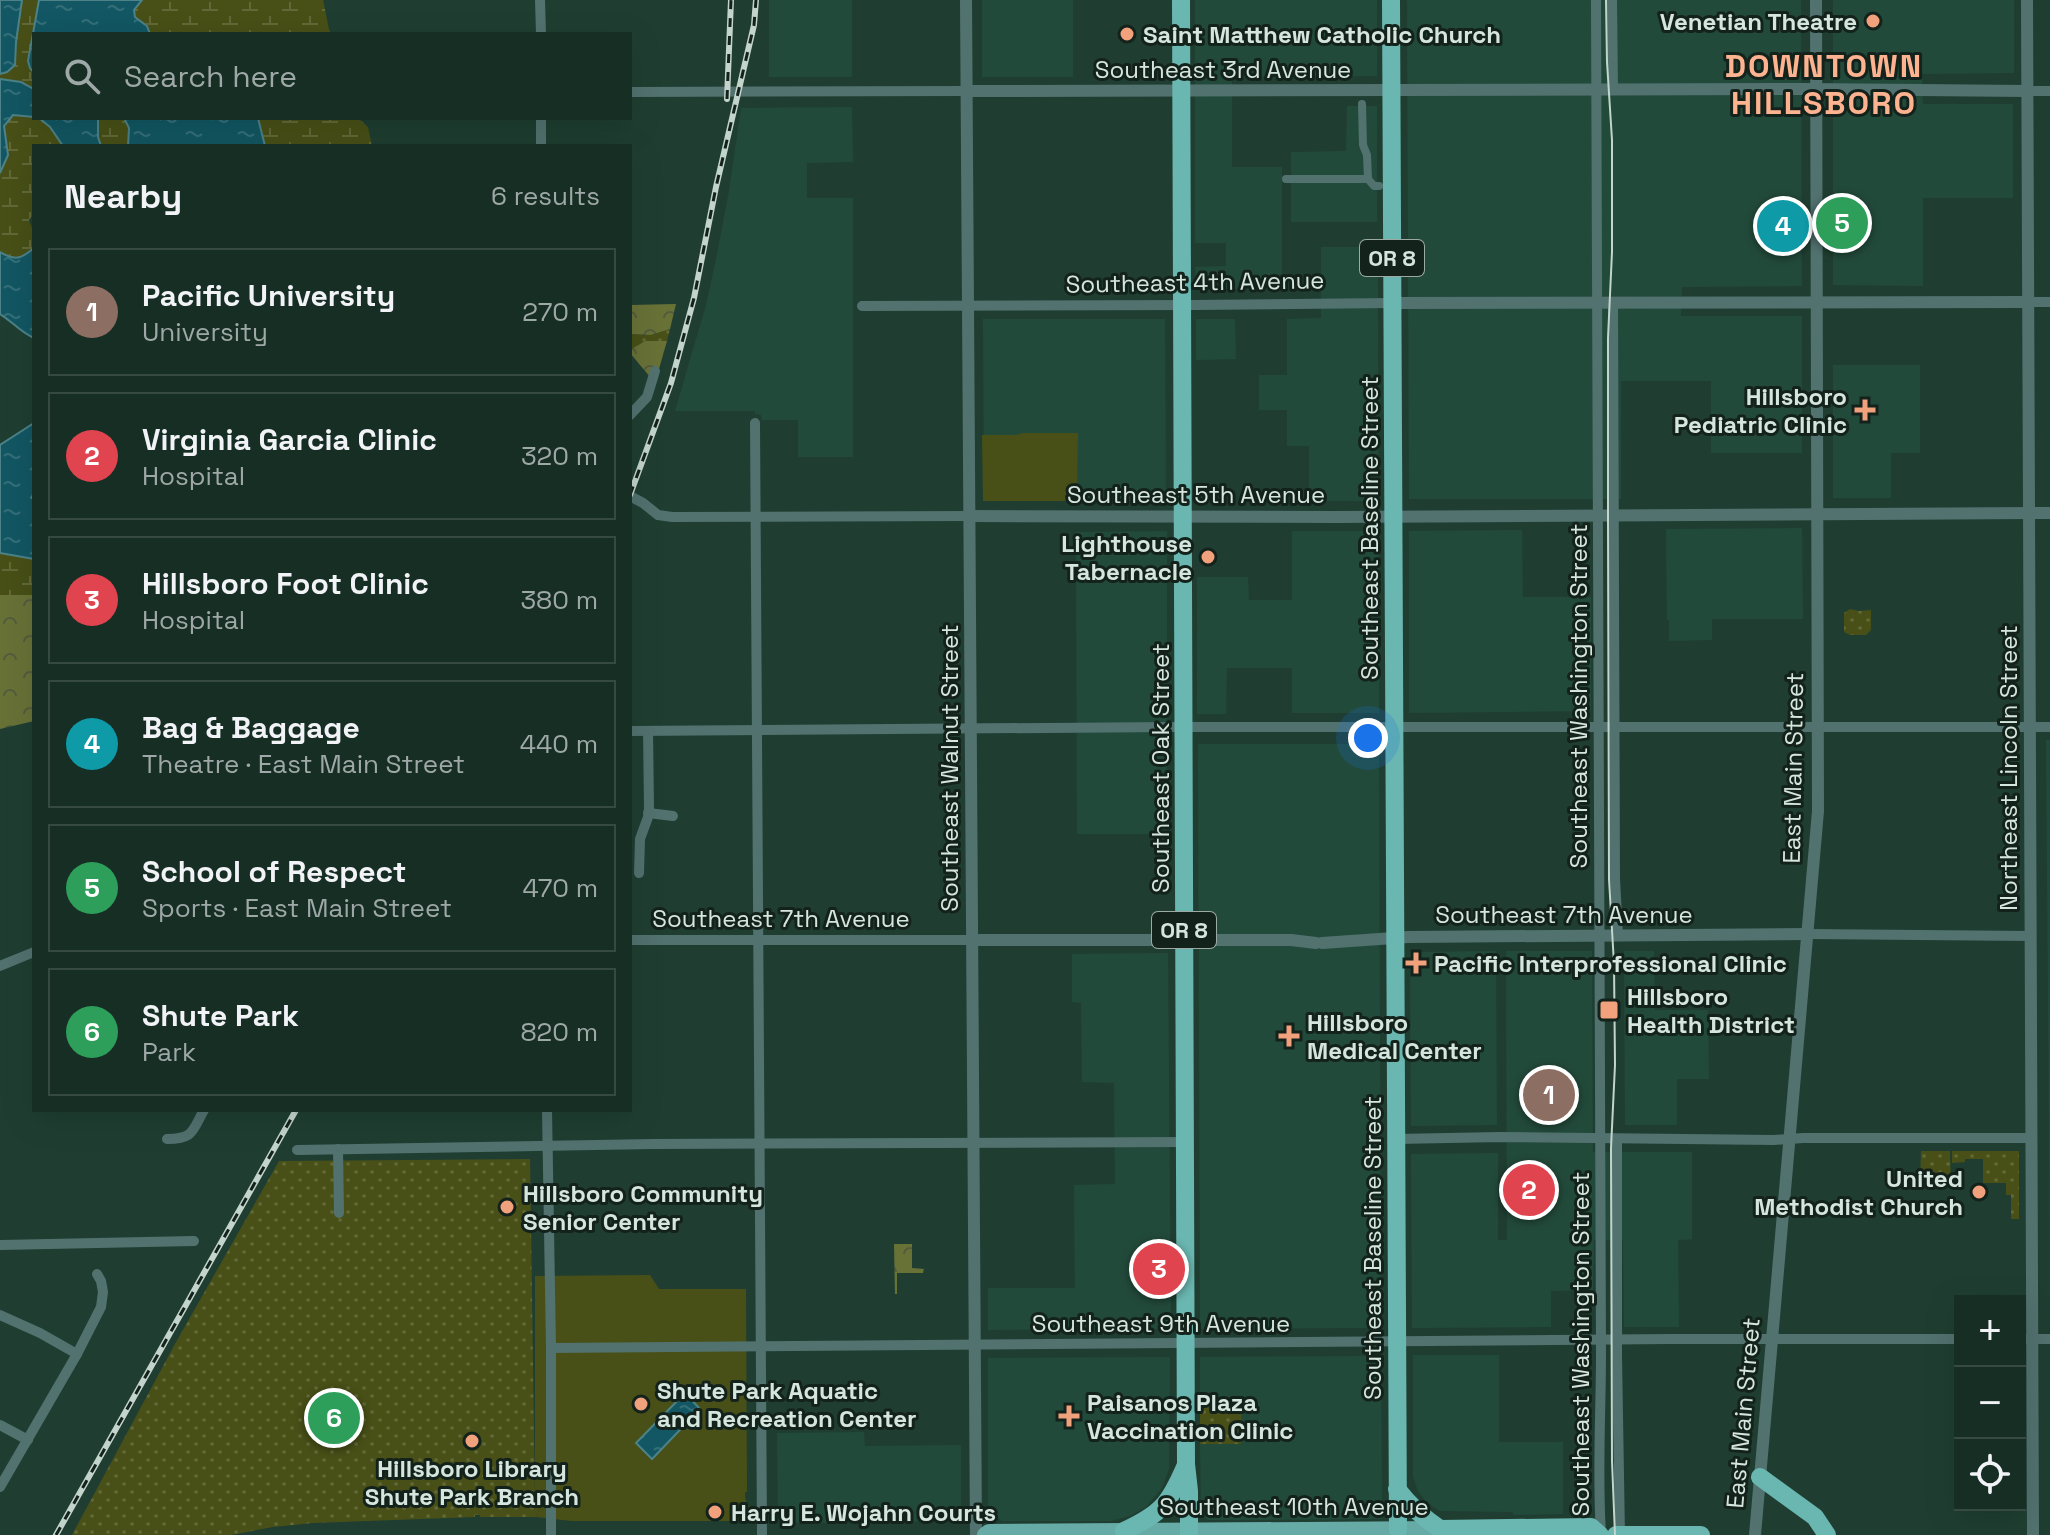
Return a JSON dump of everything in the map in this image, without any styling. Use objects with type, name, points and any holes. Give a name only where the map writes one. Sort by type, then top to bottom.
[{"type":"highway","name":"Southeast Oak Street","points":[[1181,0],[1185,1343],[1189,1533]]},
{"type":"highway","name":"Southeast Baseline Street","points":[[1391,0],[1398,1533]]},
{"type":"highway","name":"OR 8","points":[[1124,1531],[1147,1521],[1159,1511],[1172,1494],[1186,1464]]},
{"type":"highway","points":[[1760,1477],[1815,1517],[1827,1535]]},
{"type":"highway","points":[[1397,1489],[1419,1515],[1440,1529]]},
{"type":"highway","name":"Southeast 10th Avenue","points":[[1440,1529],[1591,1527],[1600,1535]]},
{"type":"highway","points":[[1618,1535],[1701,1535]]},
{"type":"main road","name":"Southeast 10th Avenue","points":[[985,1535],[989,1532],[1124,1531],[1398,1533],[1440,1529]]},
{"type":"street","points":[[540,0],[541,32]]},
{"type":"street","name":"Southeast Walnut Street","points":[[966,0],[976,1535]]},
{"type":"street","name":"Southeast Washington Street","points":[[1596,0],[1600,1535]]},
{"type":"street","points":[[1612,0],[1613,90]]},
{"type":"street","name":"East Main Street","points":[[1755,1535],[1818,811],[1816,0]]},
{"type":"street","name":"Northeast Lincoln Street","points":[[2027,0],[2032,1138],[2026,1339],[2033,1535]]},
{"type":"street","points":[[2028,91],[2050,91]]},
{"type":"street","name":"Southeast 3rd Avenue","points":[[632,92],[2028,91]]},
{"type":"street","points":[[1362,104],[1368,179],[1374,186],[1379,186]]},
{"type":"street","points":[[541,120],[541,144]]},
{"type":"street","points":[[1286,179],[1368,179]]},
{"type":"street","name":"Southeast Washington Street","points":[[1613,302],[1615,879],[1618,936]]},
{"type":"street","points":[[2028,302],[2050,302]]},
{"type":"street","name":"Southeast 4th Avenue","points":[[862,306],[2028,302]]},
{"type":"street","points":[[632,413],[647,397],[655,371]]},
{"type":"street","points":[[755,423],[762,1535]]},
{"type":"street","name":"Southeast 5th Avenue","points":[[632,497],[658,515],[672,517],[2050,513]]},
{"type":"street","points":[[632,731],[1394,726],[2050,727]]},
{"type":"street","points":[[639,873],[640,839],[648,813],[648,731]]},
{"type":"street","points":[[648,813],[673,816]]},
{"type":"street","points":[[1807,934],[2031,936]]},
{"type":"street","name":"Southeast 7th Avenue","points":[[632,940],[1291,940],[1319,943],[1395,938],[1807,934]]},
{"type":"street","points":[[0,966],[32,953]]},
{"type":"street","points":[[167,1139],[190,1135],[203,1112]]},
{"type":"street","points":[[547,1112],[551,1535]]},
{"type":"street","points":[[1396,1139],[2032,1138]]},
{"type":"street","name":"Southeast Washington Street","points":[[1617,1139],[1618,1535]]},
{"type":"street","points":[[297,1150],[1186,1142]]},
{"type":"street","points":[[338,1149],[339,1213]]},
{"type":"street","points":[[0,1245],[194,1241]]},
{"type":"street","points":[[0,1487],[101,1307],[103,1292],[97,1274]]},
{"type":"street","points":[[0,1315],[77,1354]]},
{"type":"street","name":"Southeast 9th Avenue","points":[[551,1348],[1954,1339]]},
{"type":"street","points":[[2026,1339],[2050,1339]]},
{"type":"street","points":[[0,1425],[28,1440]]},
{"type":"shaded area","points":[[769,0],[852,0],[852,77],[769,77]]},
{"type":"shaded area","points":[[982,0],[1073,0],[1073,77],[982,77]]},
{"type":"shaded area","points":[[1195,0],[1377,0],[1377,76],[1232,77],[1232,167],[1282,167],[1282,289],[1196,289],[1195,267],[1226,266],[1226,243],[1195,243]]},
{"type":"shaded area","points":[[1407,0],[1801,0],[1802,286],[1682,287],[1681,316],[1802,316],[1802,453],[1711,453],[1711,381],[1621,381],[1621,499],[1409,499]]},
{"type":"shaded area","points":[[1833,0],[2014,0],[2014,73],[1922,74],[1923,104],[2013,104],[2013,198],[1923,198],[1923,286],[1833,285]]},
{"type":"shaded area","points":[[1347,106],[1377,106],[1377,222],[1291,222],[1291,152],[1346,151]]},
{"type":"shaded area","points":[[852,107],[853,162],[807,163],[807,198],[853,198],[853,457],[798,457],[798,420],[762,420],[755,411],[675,411],[706,305],[729,191],[741,108]]},
{"type":"shaded area","points":[[1321,247],[1378,247],[1378,501],[1309,501],[1309,446],[1287,446],[1287,410],[1259,410],[1259,375],[1287,375],[1287,319],[1321,318]]},
{"type":"shaded area","points":[[983,319],[1165,319],[1166,498],[1163,501],[984,501]]},
{"type":"shaded area","points":[[1196,319],[1235,319],[1236,359],[1196,360]]},
{"type":"shaded area","points":[[1833,365],[1920,365],[1920,453],[1891,453],[1891,498],[1833,498]]},
{"type":"shaded area","points":[[1802,528],[1803,619],[1712,619],[1712,640],[1669,641],[1666,529]]},
{"type":"shaded area","points":[[1522,530],[1523,597],[1591,597],[1591,711],[1409,713],[1409,531]]},
{"type":"shaded area","points":[[1167,531],[1167,834],[1077,834],[1076,532]]},
{"type":"shaded area","points":[[1292,531],[1379,531],[1379,713],[1292,713],[1292,668],[1227,668],[1226,714],[1197,714],[1197,577],[1248,577],[1249,600],[1292,600]]},
{"type":"shaded area","points":[[2046,740],[2050,740],[2050,1324],[2049,1124]]},
{"type":"shaded area","name":"Hillsboro Medical Center","points":[[1198,744],[1379,744],[1381,1328],[1200,1329]]},
{"type":"shaded area","points":[[1496,951],[1497,1125],[1411,1126],[1410,952]]},
{"type":"shaded area","points":[[1506,951],[1592,951],[1593,1152],[1692,1152],[1692,1239],[1678,1240],[1679,1327],[1624,1327],[1623,1240],[1594,1240],[1593,1290],[1551,1291],[1551,1327],[1412,1328],[1411,1154],[1498,1153],[1498,1240],[1507,1240]]},
{"type":"shaded area","points":[[1624,951],[1654,951],[1655,1010],[1708,1010],[1709,1079],[1677,1079],[1677,1125],[1625,1125]]},
{"type":"shaded area","points":[[1168,953],[1171,1329],[988,1330],[988,1288],[1075,1288],[1074,1185],[1115,1184],[1114,1083],[1082,1082],[1081,1003],[1072,1002],[1072,954]]},
{"type":"shaded area","points":[[1413,1355],[1499,1355],[1499,1442],[1563,1442],[1563,1514],[1440,1511],[1426,1502],[1413,1477]]},
{"type":"shaded area","points":[[1381,1356],[1382,1519],[1208,1520],[1201,1514],[1200,1444],[1241,1443],[1242,1401],[1200,1400],[1200,1357]]},
{"type":"shaded area","points":[[1170,1357],[1169,1469],[1162,1488],[1146,1507],[1130,1516],[1111,1521],[1002,1521],[988,1511],[988,1358]]},
{"type":"shaded area","points":[[864,1432],[865,1446],[961,1445],[961,1511],[950,1521],[782,1522],[782,1510],[778,1510],[777,1433]]},
{"type":"green space","points":[[22,0],[39,0],[32,32],[32,88],[21,82],[0,79],[0,74],[15,64]]},
{"type":"green space","points":[[142,0],[323,0],[330,32],[149,32],[134,10]]},
{"type":"green space","points":[[12,115],[32,117],[32,120],[41,120],[49,125],[62,144],[32,144],[32,216],[29,220],[32,250],[18,258],[0,252],[0,173],[8,155],[4,126]]},
{"type":"green space","points":[[98,120],[125,120],[129,128],[128,144],[100,144]]},
{"type":"green space","points":[[258,120],[360,120],[368,127],[372,144],[264,144]]},
{"type":"green space","points":[[676,304],[670,329],[651,335],[632,334],[632,305]]},
{"type":"green space","points":[[670,329],[667,341],[645,341],[632,349],[632,334],[651,335]]},
{"type":"green space","points":[[645,341],[667,341],[655,383],[632,355],[632,349]]},
{"type":"green space","points":[[1078,433],[1077,501],[983,501],[982,435]]},
{"type":"green space","points":[[0,553],[32,559],[32,595],[0,595]]},
{"type":"green space","points":[[0,595],[32,595],[32,721],[0,729]]},
{"type":"green space","points":[[1850,609],[1871,610],[1871,630],[1866,635],[1844,632],[1844,613]]},
{"type":"green space","points":[[1921,1151],[1950,1151],[1951,1184],[1920,1184]]},
{"type":"green space","points":[[1952,1151],[2019,1151],[2019,1219],[2011,1219],[2011,1195],[2006,1195],[2006,1183],[1983,1183],[1983,1159],[1952,1163]]},
{"type":"green space","points":[[530,1159],[535,1500],[540,1508],[536,1517],[475,1515],[313,1523],[231,1535],[72,1535],[279,1161]]},
{"type":"green space","points":[[894,1244],[912,1244],[912,1268],[924,1269],[923,1273],[897,1273],[897,1294],[895,1294]]},
{"type":"green space","name":"Shute Park Aquatic and Recreation Center","points":[[650,1275],[659,1289],[746,1289],[745,1495],[752,1514],[745,1520],[733,1521],[571,1521],[536,1517],[540,1508],[535,1500],[535,1276]]},
{"type":"green space","points":[[1200,1400],[1242,1400],[1241,1444],[1200,1444]]},
{"type":"water","points":[[0,0],[22,0],[15,65],[0,74]]},
{"type":"water","points":[[39,0],[142,0],[134,10],[135,17],[147,26],[149,32],[33,32]]},
{"type":"water","points":[[32,39],[32,70],[28,61]]},
{"type":"water","points":[[0,79],[21,82],[32,88],[32,117],[13,115],[4,126],[8,155],[0,173]]},
{"type":"water","points":[[41,120],[98,120],[100,144],[62,144]]},
{"type":"water","points":[[125,120],[258,120],[264,144],[128,144],[129,128]]},
{"type":"water","points":[[32,250],[32,337],[0,314],[0,252],[18,258]]},
{"type":"water","points":[[32,424],[32,559],[0,553],[0,445]]},
{"type":"water","points":[[685,1393],[700,1409],[652,1459],[636,1443]]},
{"type":"tram line","points":[[1606,0],[1612,140],[1608,523],[1609,879],[1615,1065],[1611,1148],[1615,1535]]},
{"type":"railway","points":[[727,99],[731,0]]},
{"type":"railway","points":[[632,490],[671,383],[694,298],[754,25],[756,0]]},
{"type":"railway","points":[[56,1535],[295,1112]]},
{"type":"place","name":"Venetian Theatre","points":[[1873,21]]},
{"type":"place","name":"Saint Matthew Catholic Church","points":[[1127,34]]},
{"type":"place","name":"School of Respect","points":[[1842,223]]},
{"type":"place","name":"Bag & Baggage","points":[[1783,226]]},
{"type":"place","name":"Hillsboro Pediatric Clinic","points":[[1865,410]]},
{"type":"place","name":"Lighthouse Tabernacle","points":[[1208,557]]},
{"type":"place","name":"Pacific Interprofessional Clinic","points":[[1416,963]]},
{"type":"place","name":"Hillsboro Health District","points":[[1609,1010]]},
{"type":"place","name":"Hillsboro Medical Center","points":[[1289,1036]]},
{"type":"place","name":"Pacific University","points":[[1549,1095]]},
{"type":"place","name":"Virginia Garcia Clinic","points":[[1529,1190]]},
{"type":"place","name":"United Methodist Church","points":[[1979,1192]]},
{"type":"place","name":"Hillsboro Community Senior Center","points":[[507,1207]]},
{"type":"place","name":"Hillsboro Foot Clinic","points":[[1159,1269]]},
{"type":"place","name":"Shute Park Aquatic and Recreation Center","points":[[641,1404]]},
{"type":"place","name":"Paisanos Plaza Vaccination Clinic","points":[[1069,1416]]},
{"type":"place","name":"Shute Park","points":[[334,1418]]},
{"type":"place","name":"Hillsboro Library Shute Park Branch","points":[[472,1441]]},
{"type":"place","name":"Harry E. Wojahn Courts","points":[[715,1512]]},
{"type":"district","name":"DOWNTOWN HILLSBORO","points":[[1824,84]]}]
